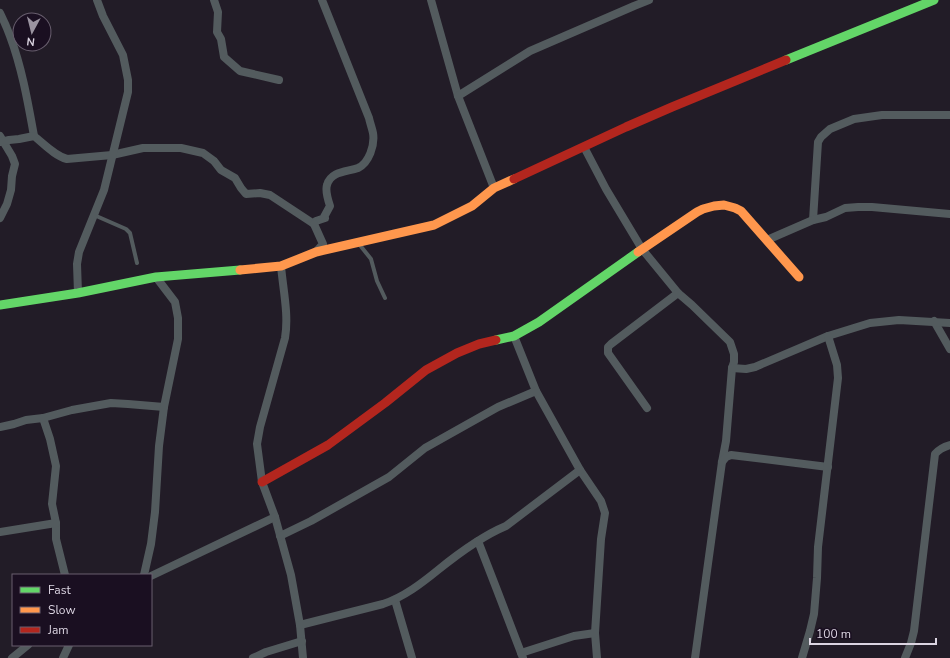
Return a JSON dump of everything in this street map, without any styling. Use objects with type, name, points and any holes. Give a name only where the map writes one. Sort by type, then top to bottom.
[{"type":"street","points":[[78,293],[77,264],[79,252],[104,190],[128,92],[128,80],[123,55],[103,16],[97,0]]},
{"type":"street","points":[[214,0],[218,12],[217,32],[221,39],[224,56],[240,70],[278,80]]},
{"type":"street","points":[[314,224],[316,221],[325,218],[330,206],[326,185],[334,175],[364,164],[370,152],[373,134],[322,0]]},
{"type":"street","points":[[431,0],[458,96],[494,188]]},
{"type":"street","points":[[458,96],[530,51],[649,0]]},
{"type":"street","points":[[0,305],[78,293],[156,277],[280,266],[316,252],[434,225],[472,206],[494,188],[626,127],[930,1]]},
{"type":"street","points":[[0,13],[11,40],[20,69],[34,136],[57,154],[65,158],[112,154],[143,148],[180,148],[203,152],[214,161],[221,170],[235,178],[246,194],[270,194],[314,224],[323,244],[316,252]]},
{"type":"street","points":[[813,220],[818,142],[830,129],[854,118],[882,115],[950,115]]},
{"type":"street","points":[[0,218],[9,197],[15,164],[12,156],[1,140],[34,136]]},
{"type":"street","points":[[584,147],[606,189],[642,249],[678,293],[730,342],[734,354],[726,441],[695,658]]},
{"type":"street","points":[[262,482],[328,445],[385,403],[426,370],[457,353],[479,344],[514,336],[539,322],[642,249],[697,212],[707,207],[718,204],[729,205],[741,211],[799,277]]},
{"type":"street","points":[[767,240],[845,208],[872,207],[950,214]]},
{"type":"street","points":[[280,266],[286,318],[285,338],[260,427],[257,444],[262,482],[275,517],[291,575],[300,625],[302,658]]},
{"type":"street","points":[[144,574],[151,544],[155,512],[159,446],[164,407],[178,339],[178,318],[175,302],[156,277]]},
{"type":"street","points":[[647,408],[608,353],[608,348],[611,344],[678,293]]},
{"type":"street","points":[[732,368],[746,369],[755,367],[828,336],[870,323],[899,320],[950,323]]},
{"type":"street","points":[[934,321],[950,349]]},
{"type":"street","points":[[514,336],[536,391],[580,470],[601,501],[605,513],[601,539],[595,633],[597,658]]},
{"type":"street","points":[[802,658],[814,614],[818,547],[838,378],[837,365],[828,336]]},
{"type":"street","points":[[280,536],[322,515],[389,477],[425,448],[438,440],[510,401],[536,391]]},
{"type":"street","points":[[0,427],[72,410],[111,403],[164,407]]},
{"type":"street","points":[[42,418],[50,439],[56,466],[52,504],[56,523],[56,539],[65,574]]},
{"type":"street","points":[[905,658],[914,631],[935,454],[945,446],[950,445]]},
{"type":"street","points":[[722,462],[726,457],[731,455],[828,467]]},
{"type":"street","points":[[300,625],[395,600],[478,541],[506,526],[580,470]]},
{"type":"street","points":[[152,576],[275,517]]},
{"type":"street","points":[[0,532],[56,523]]},
{"type":"street","points":[[478,541],[522,655],[574,636],[595,633]]},
{"type":"street","points":[[395,600],[412,658]]},
{"type":"street","points":[[253,658],[266,652],[302,641]]},
{"type":"street","points":[[12,658],[27,646]]},
{"type":"street","points":[[64,658],[68,646]]},
{"type":"lane","points":[[94,215],[126,229],[130,233],[137,263]]},
{"type":"lane","points":[[357,242],[371,259],[377,281],[385,298]]},
{"type":"traffic: fast","points":[[786,60],[934,0]]},
{"type":"traffic: fast","points":[[496,340],[514,336],[539,322],[638,252]]},
{"type":"traffic: fast","points":[[0,305],[78,293],[156,277],[240,270]]},
{"type":"traffic: slow","points":[[240,270],[281,266],[316,252],[434,225],[472,206],[494,188],[514,179]]},
{"type":"traffic: slow","points":[[638,252],[697,212],[714,206],[724,205],[741,211],[799,277]]},
{"type":"traffic: jam","points":[[514,179],[626,127],[786,60]]},
{"type":"traffic: jam","points":[[262,482],[328,445],[385,403],[426,370],[457,353],[479,344],[496,340]]}]
